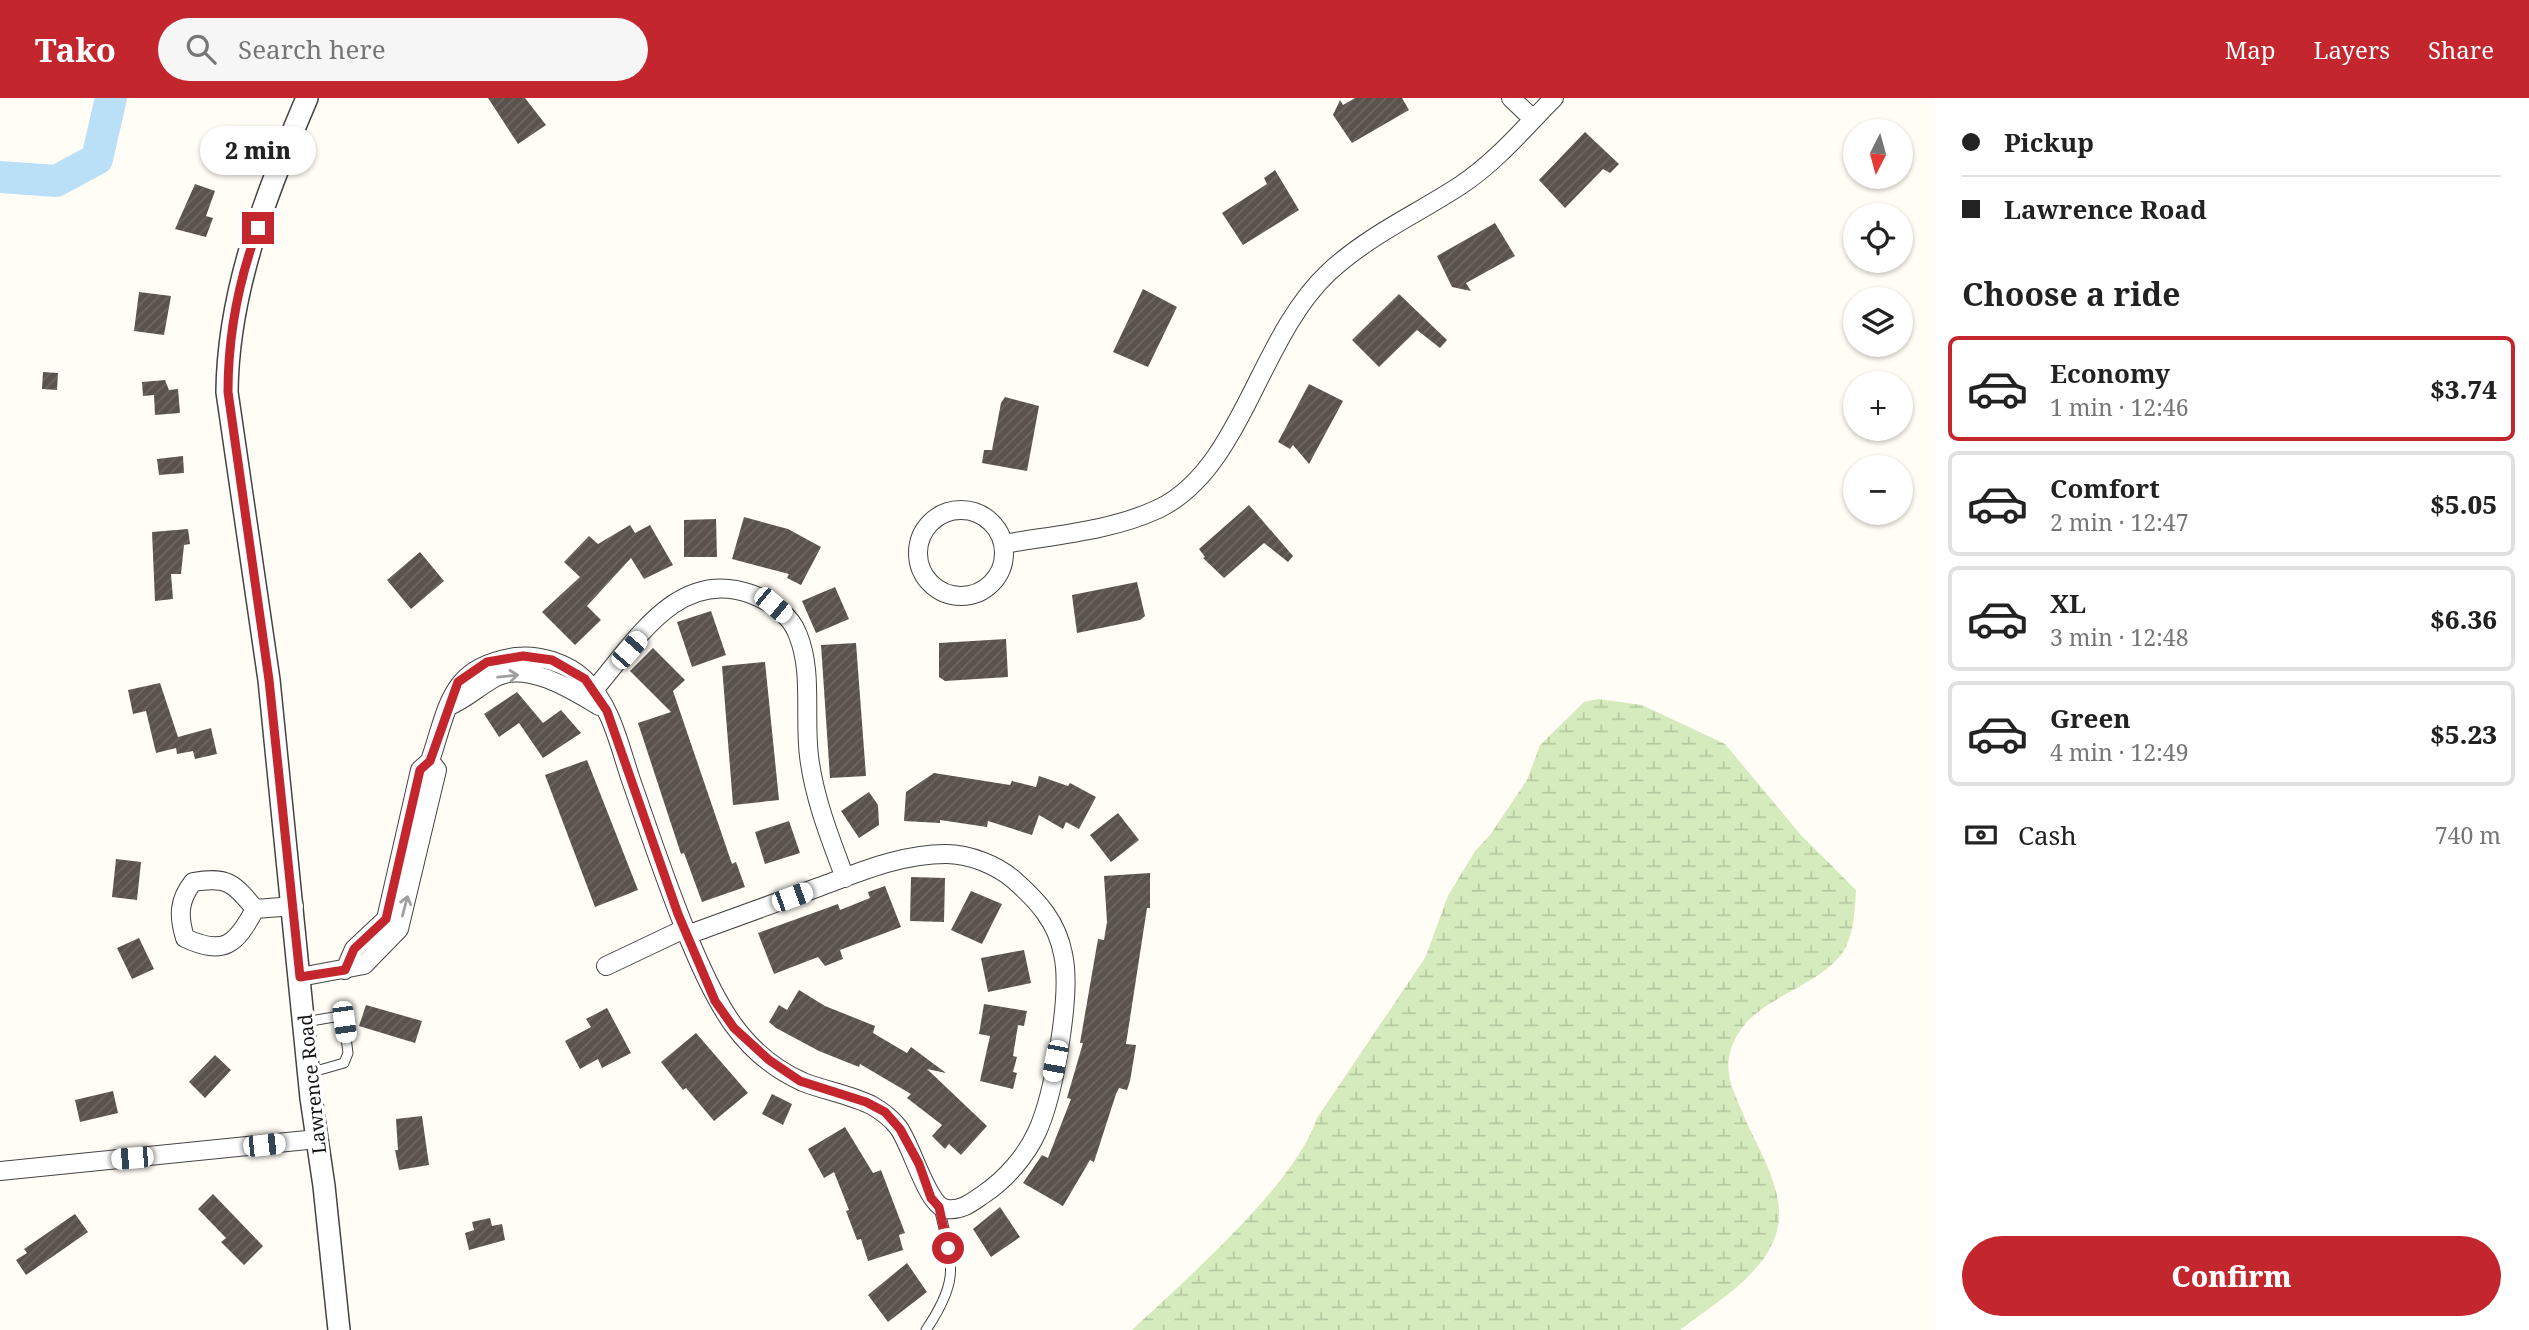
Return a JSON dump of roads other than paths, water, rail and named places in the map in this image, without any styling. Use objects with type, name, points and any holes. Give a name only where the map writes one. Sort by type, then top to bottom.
[{"type":"street","name":"Lawrence Road","points":[[307,98],[243,269],[228,350],[232,433],[269,680],[309,1073],[339,1330]]},
{"type":"street","points":[[1511,98],[1533,119]]},
{"type":"street","points":[[1003,544],[1107,526],[1136,518],[1177,498],[1195,484],[1222,449],[1283,328],[1313,288],[1366,241],[1481,170],[1554,98]]},
{"type":"street","points":[[951,511],[980,514],[995,527],[1003,544],[1004,555],[999,573],[988,587],[972,595],[954,596],[938,590],[925,578],[918,561],[918,544],[926,526],[951,511]]},
{"type":"street","points":[[593,691],[667,607],[683,596],[699,590],[738,589],[773,605],[788,618],[797,632],[805,656],[813,781],[845,878]]},
{"type":"street","points":[[300,977],[364,965],[398,929],[437,770],[430,761],[458,682],[487,662],[523,656],[552,660],[585,679],[607,711],[686,932],[715,1001],[734,1028],[769,1060],[800,1081],[866,1102],[885,1112],[900,1129],[919,1164],[931,1198],[939,1207],[951,1210],[964,1207],[991,1189],[1016,1166],[1036,1133],[1046,1104],[1059,1040],[1065,981],[1059,938],[1050,918],[1033,897],[1008,875],[977,860],[951,854],[923,855],[887,862],[686,932],[606,966]]},
{"type":"street","points":[[449,706],[467,698],[498,676],[525,674],[556,680],[607,711]]},
{"type":"street","points":[[217,877],[238,887],[254,909],[244,930],[226,946],[206,947],[185,937],[180,920],[181,897],[193,881],[217,877]]},
{"type":"street","points":[[254,909],[294,906]]},
{"type":"street","points":[[0,1171],[317,1139]]},
{"type":"lane","points":[[304,1022],[334,1017],[344,1022],[348,1053],[344,1063],[309,1073]]},
{"type":"lane","points":[[926,1330],[950,1288],[953,1269],[939,1207]]},
{"type":"waterway","points":[[0,177],[56,181],[97,159],[111,98]]}]
